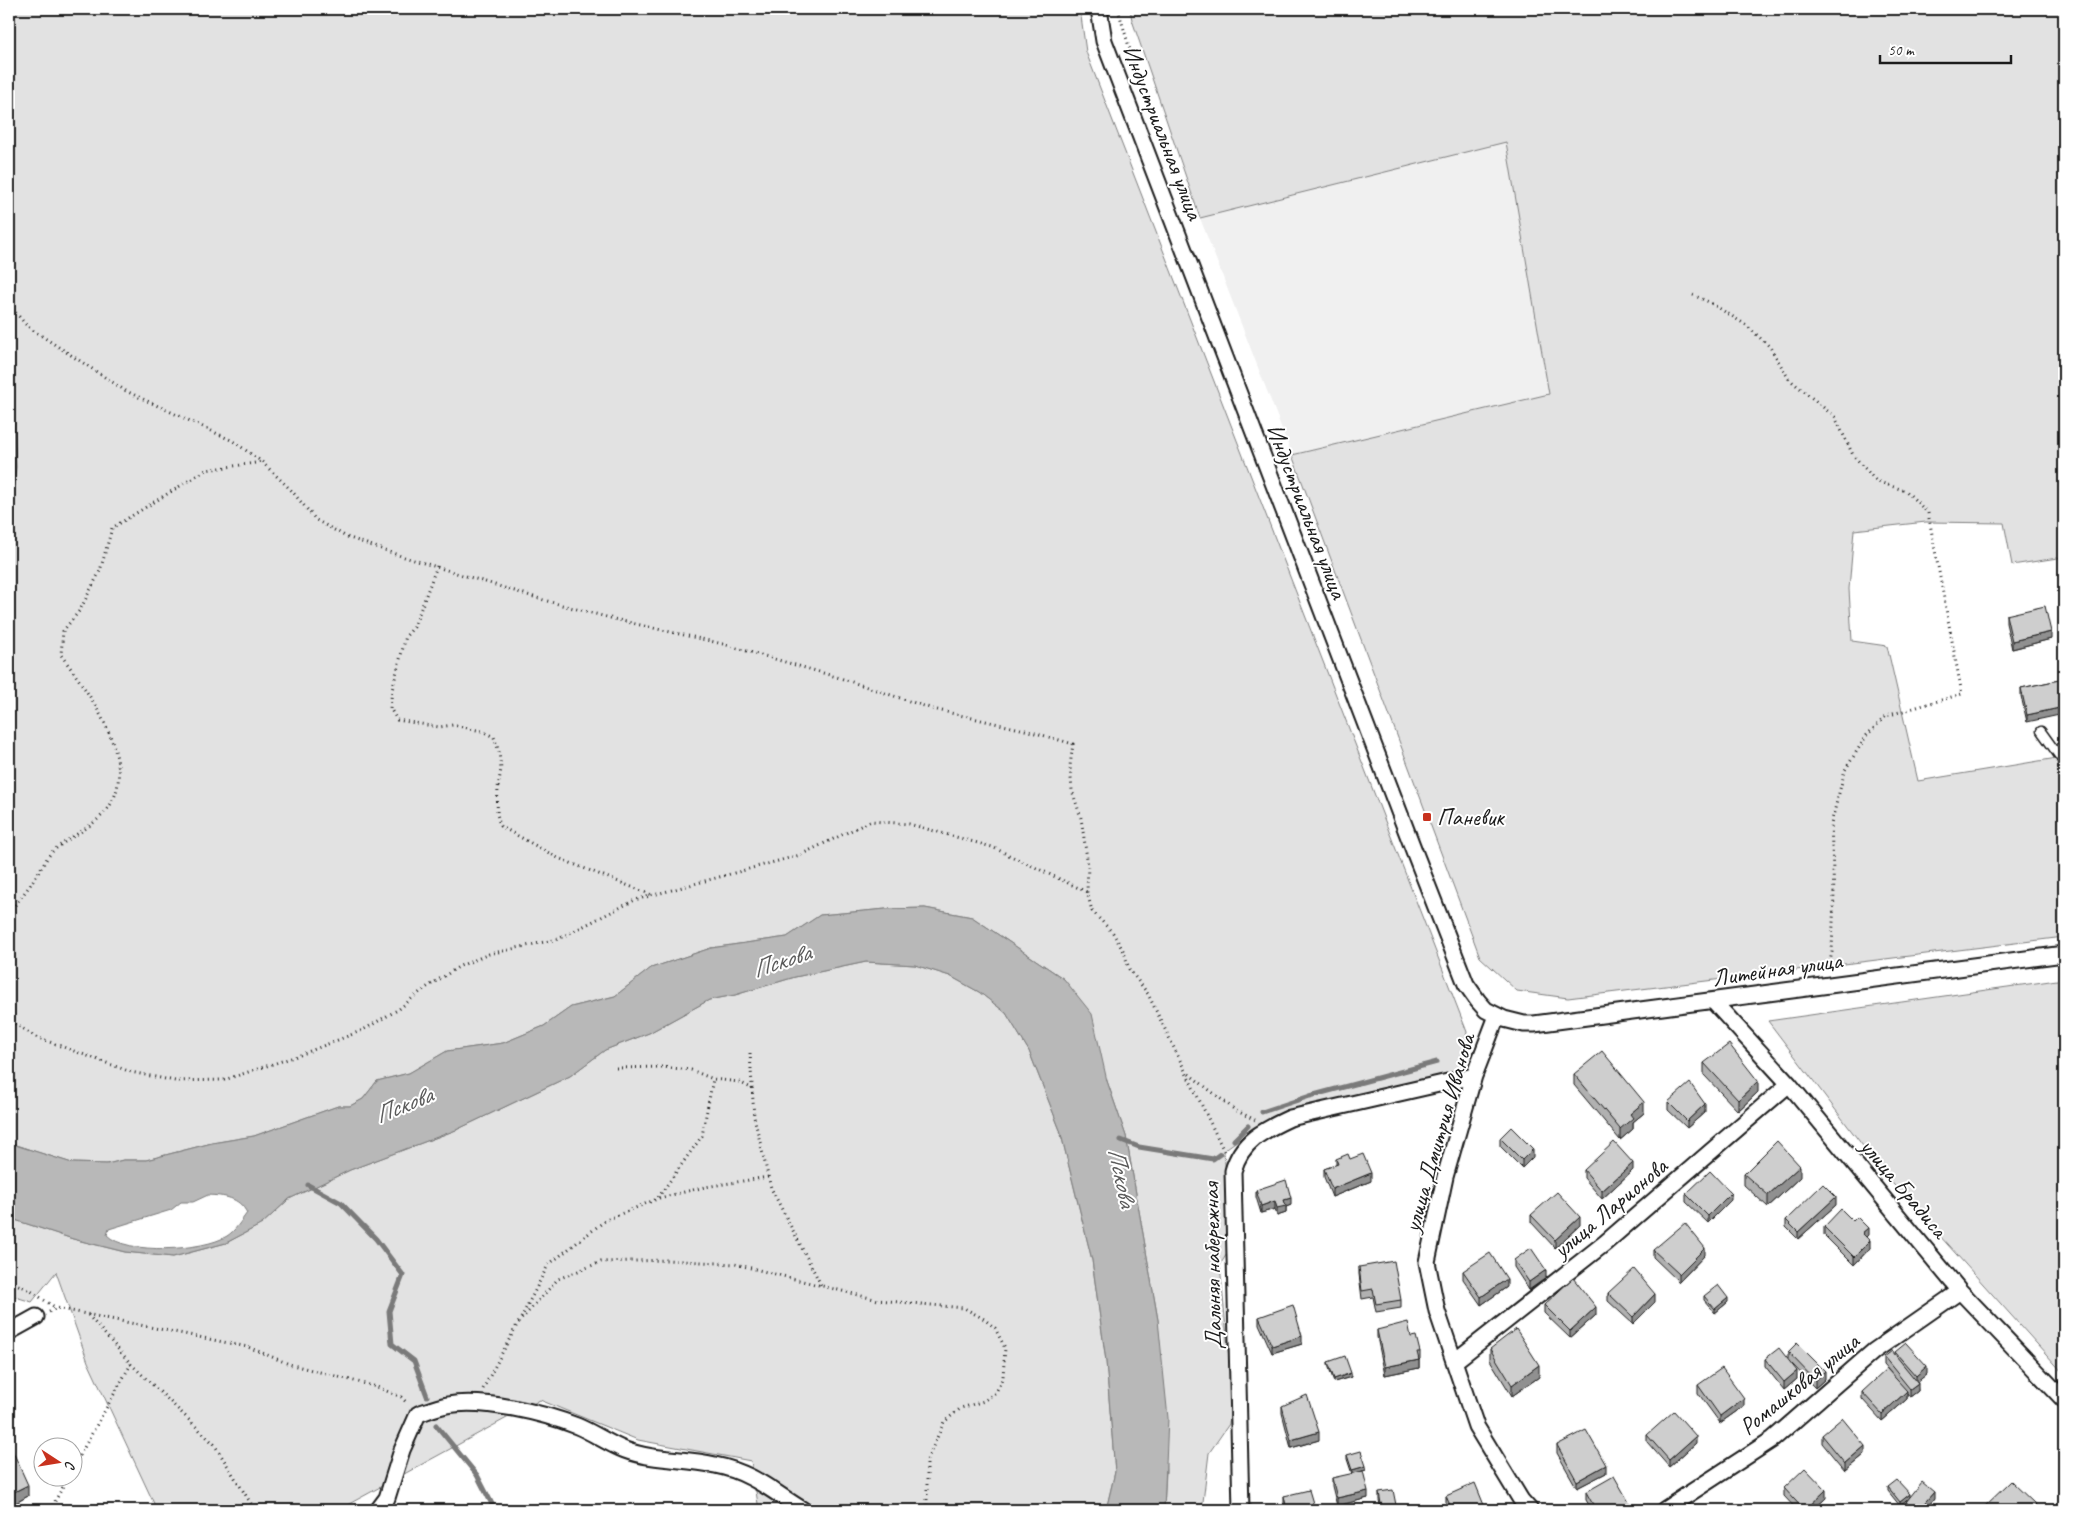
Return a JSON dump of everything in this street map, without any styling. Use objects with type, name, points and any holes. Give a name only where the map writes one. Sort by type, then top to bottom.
[{"type":"street","name":"Индустриальная улица","points":[[1099,9],[1104,41],[1466,984],[1486,1010],[1497,1016]]},
{"type":"street","name":"Литейная улица","points":[[1497,1016],[1514,1022],[1534,1024],[2064,954]]},
{"type":"street","name":"улица Брадиса","points":[[1713,1001],[1789,1084],[1960,1291],[2064,1400]]},
{"type":"street","name":"улица Дмитрия Иванова","points":[[1497,1016],[1474,1076],[1445,1177],[1427,1262],[1437,1311],[1476,1426],[1521,1500],[1530,1510]]},
{"type":"street","name":"Дальняя набережная","points":[[1241,1510],[1233,1171],[1236,1160],[1245,1146],[1262,1131],[1290,1118],[1474,1076]]},
{"type":"street","name":"улица Ларионова","points":[[1455,1361],[1605,1243],[1789,1084]]},
{"type":"street","name":"Ромашковая улица","points":[[1664,1510],[1773,1439],[1874,1351],[1960,1291]]},
{"type":"street","points":[[9,1332],[36,1317]]},
{"type":"street","points":[[378,1510],[388,1498],[402,1450],[418,1414],[447,1405],[474,1403],[525,1410],[577,1426],[626,1450],[735,1470],[775,1490],[803,1510]]},
{"type":"lane","points":[[2041,730],[2064,763]]},
{"type":"path","points":[[1693,295],[1709,302],[1746,325],[1770,347],[1789,379],[1835,417],[1853,455],[1876,481],[1906,491],[1928,513],[1962,694],[1886,716],[1866,735],[1845,770],[1832,824],[1834,894],[1832,952],[1824,986]]},
{"type":"path","points":[[9,305],[28,327],[126,391],[233,441],[262,462],[291,490],[316,520],[347,537],[401,556],[546,601],[723,644],[831,675],[933,709],[1026,730],[1073,744],[1070,766],[1072,790],[1080,818],[1089,878],[1087,892],[1092,911],[1113,933],[1124,952],[1129,969],[1148,994],[1233,1171]]},
{"type":"path","points":[[9,913],[25,893],[52,852],[93,823],[104,813],[115,798],[119,776],[114,747],[92,698],[61,655],[63,631],[80,610],[100,571],[112,528],[206,470],[262,462]]},
{"type":"path","points":[[437,566],[414,627],[406,636],[392,690],[390,708],[397,720],[440,727],[453,725],[482,731],[494,737],[500,752],[501,769],[497,814],[500,826],[558,858],[653,895]]},
{"type":"path","points":[[9,1016],[12,1022],[36,1037],[131,1072],[175,1081],[224,1080],[300,1055],[363,1030],[399,1009],[424,988],[460,966],[489,954],[558,939],[635,900],[800,855],[871,821],[909,824],[992,847],[1087,892]]},
{"type":"path","points":[[750,1053],[754,1116],[771,1188],[821,1286]]},
{"type":"path","points":[[616,1068],[662,1067],[691,1070],[713,1079],[739,1082],[751,1088]]},
{"type":"path","points":[[1186,1072],[1234,1110],[1272,1127]]},
{"type":"path","points":[[658,1198],[702,1136],[713,1079]]},
{"type":"path","points":[[474,1403],[548,1266],[606,1220],[658,1198],[705,1187],[768,1177]]},
{"type":"path","points":[[518,1323],[558,1279],[601,1262],[666,1260],[735,1264],[878,1300],[964,1308],[984,1318],[994,1328],[1005,1348],[1002,1378],[996,1392],[984,1401],[960,1408],[944,1422],[927,1460],[927,1510]]},
{"type":"path","points":[[9,1281],[28,1289],[57,1308],[248,1347],[289,1364],[377,1387],[401,1397],[418,1414]]},
{"type":"path","points":[[36,1317],[57,1308]]},
{"type":"path","points":[[88,1315],[131,1364],[214,1444],[255,1510]]},
{"type":"path","points":[[82,1451],[131,1364]]},
{"type":"path","points":[[50,1510],[63,1486]]},
{"type":"shaded area","points":[[9,9],[1080,9],[1086,52],[1467,1032],[1461,1070],[1273,1119],[1248,1133],[1224,1150],[1231,1247],[1220,1265],[1232,1390],[1229,1424],[1209,1453],[1202,1510],[1164,1510],[1166,1471],[1158,1320],[1126,1136],[1107,1081],[1064,979],[972,917],[925,908],[886,909],[820,915],[787,937],[711,948],[651,968],[615,996],[571,1007],[544,1026],[503,1043],[447,1051],[409,1073],[377,1081],[363,1099],[350,1106],[338,1106],[254,1136],[212,1143],[146,1160],[123,1160],[107,1164],[72,1163],[9,1143],[9,532],[14,421],[9,417]]},
{"type":"shaded area","points":[[1130,9],[2064,9],[2064,557],[2012,565],[2004,523],[1926,522],[1854,530],[1849,589],[1852,641],[1887,646],[1918,781],[2057,758],[2064,752],[2064,937],[1568,998],[1517,991],[1480,957],[1292,455],[1549,394],[1506,142],[1200,218],[1132,20]]},
{"type":"shaded area","points":[[1506,141],[1549,394],[1292,455],[1200,218]]},
{"type":"shaded area","points":[[866,962],[915,965],[950,976],[979,992],[1006,1013],[1029,1051],[1060,1130],[1092,1260],[1106,1361],[1115,1472],[1106,1510],[759,1510],[751,1461],[638,1440],[540,1400],[338,1510],[157,1510],[88,1362],[56,1272],[32,1302],[9,1295],[9,1218],[73,1239],[125,1252],[173,1257],[226,1243],[262,1224],[289,1199],[350,1170],[456,1130],[570,1076],[605,1050],[649,1033],[709,1000],[735,995],[795,977]]},
{"type":"shaded area","points":[[2064,979],[2064,1374],[1885,1175],[1768,1021]]},
{"type":"water","points":[[9,417],[14,421],[16,467],[9,532]]},
{"type":"water","name":"Пскова","points":[[925,908],[972,917],[1064,979],[1092,1014],[1107,1081],[1126,1136],[1158,1320],[1168,1418],[1164,1510],[1106,1510],[1115,1472],[1106,1361],[1092,1260],[1060,1130],[1029,1051],[1006,1013],[979,992],[950,976],[915,965],[866,962],[795,977],[735,995],[709,1000],[649,1033],[605,1050],[570,1076],[456,1130],[350,1170],[289,1199],[262,1224],[226,1243],[173,1257],[125,1252],[73,1239],[9,1218],[9,1143],[72,1163],[107,1164],[123,1160],[146,1160],[212,1143],[254,1136],[338,1106],[350,1106],[363,1099],[377,1081],[409,1073],[447,1051],[503,1043],[544,1026],[571,1007],[615,996],[651,968],[711,948],[787,937],[820,915],[886,909]],"holes":[[[208,1195],[230,1198],[240,1204],[247,1213],[233,1231],[216,1241],[184,1248],[165,1249],[131,1246],[107,1235],[109,1229],[171,1210],[181,1202],[193,1202]]]},
{"type":"building","points":[[2045,606],[2051,632],[2012,641],[2006,615]]},
{"type":"building","points":[[2064,679],[2064,707],[2027,715],[2021,688]]},
{"type":"building","points":[[1729,1044],[1758,1081],[1738,1100],[1704,1063]]},
{"type":"building","points":[[1602,1051],[1644,1102],[1630,1114],[1633,1118],[1620,1129],[1574,1074]]},
{"type":"building","points":[[1690,1083],[1705,1104],[1687,1121],[1668,1102]]},
{"type":"building","points":[[1511,1127],[1533,1149],[1522,1160],[1500,1138]]},
{"type":"building","points":[[1777,1141],[1800,1166],[1768,1195],[1744,1174]]},
{"type":"building","points":[[1614,1142],[1633,1163],[1602,1191],[1584,1170]]},
{"type":"building","points":[[1348,1154],[1350,1159],[1363,1154],[1371,1173],[1332,1189],[1324,1169],[1338,1164],[1336,1159]]},
{"type":"building","points":[[1710,1171],[1731,1193],[1708,1216],[1686,1194]]},
{"type":"building","points":[[1286,1180],[1291,1198],[1284,1200],[1286,1206],[1277,1208],[1275,1201],[1261,1206],[1256,1190]]},
{"type":"building","points":[[1823,1184],[1836,1197],[1798,1232],[1786,1220]]},
{"type":"building","points":[[1557,1192],[1580,1217],[1555,1240],[1531,1215]]},
{"type":"building","points":[[1841,1209],[1853,1221],[1857,1217],[1868,1228],[1862,1233],[1870,1241],[1854,1257],[1824,1227]]},
{"type":"building","points":[[1685,1223],[1705,1248],[1679,1274],[1653,1250]]},
{"type":"building","points":[[1531,1248],[1546,1270],[1529,1282],[1514,1260]]},
{"type":"building","points":[[1490,1253],[1507,1279],[1481,1297],[1463,1271]]},
{"type":"building","points":[[1394,1261],[1401,1300],[1376,1304],[1373,1289],[1362,1291],[1359,1267]]},
{"type":"building","points":[[1634,1269],[1655,1294],[1633,1317],[1608,1293]]},
{"type":"building","points":[[1573,1278],[1596,1307],[1570,1331],[1544,1305]]},
{"type":"building","points":[[1718,1285],[1728,1298],[1715,1309],[1704,1296]]},
{"type":"building","points":[[1293,1305],[1302,1336],[1272,1346],[1259,1317]]},
{"type":"building","points":[[1408,1322],[1411,1337],[1416,1336],[1420,1352],[1417,1352],[1419,1360],[1385,1367],[1377,1330]]},
{"type":"building","points":[[1516,1329],[1539,1365],[1512,1385],[1490,1349]]},
{"type":"building","points":[[1797,1343],[1825,1371],[1815,1380],[1788,1352]]},
{"type":"building","points":[[1906,1343],[1927,1366],[1916,1376],[1895,1352]]},
{"type":"building","points":[[1779,1348],[1797,1371],[1784,1382],[1765,1359]]},
{"type":"building","points":[[1892,1351],[1918,1383],[1910,1389],[1884,1357]]},
{"type":"building","points":[[1345,1356],[1351,1373],[1334,1379],[1328,1362]]},
{"type":"building","points":[[1722,1368],[1744,1398],[1720,1416],[1698,1385]]},
{"type":"building","points":[[1887,1369],[1907,1391],[1882,1414],[1862,1392]]},
{"type":"building","points":[[1307,1395],[1319,1432],[1291,1440],[1282,1406]]},
{"type":"building","points":[[1674,1411],[1696,1436],[1669,1460],[1647,1435]]},
{"type":"building","points":[[1842,1418],[1865,1446],[1845,1463],[1822,1435]]},
{"type":"building","points":[[1586,1430],[1606,1465],[1577,1481],[1557,1445]]},
{"type":"building","points":[[9,1443],[28,1485],[14,1492],[9,1480]]},
{"type":"building","points":[[1361,1451],[1366,1466],[1352,1470],[1347,1455]]},
{"type":"building","points":[[1805,1468],[1826,1490],[1804,1510],[1784,1488]]},
{"type":"building","points":[[1363,1471],[1368,1491],[1337,1498],[1332,1478]]},
{"type":"building","points":[[1614,1476],[1630,1504],[1619,1510],[1596,1510],[1586,1492]]},
{"type":"building","points":[[1897,1480],[1910,1494],[1900,1502],[1888,1487]]},
{"type":"building","points":[[2011,1481],[2036,1505],[2031,1510],[1982,1509]]},
{"type":"building","points":[[1922,1482],[1934,1492],[1917,1510],[1906,1502]]},
{"type":"building","points":[[1475,1483],[1486,1510],[1452,1510],[1446,1496]]},
{"type":"building","points":[[1309,1490],[1315,1510],[1287,1510],[1284,1496]]},
{"type":"building","points":[[1393,1490],[1397,1510],[1382,1510],[1379,1492]]},
{"type":"waterway","points":[[1262,1112],[1310,1096],[1437,1062]]},
{"type":"waterway","points":[[1234,1140],[1248,1126]]},
{"type":"waterway","name":"Пскова","points":[[1121,1140],[1139,1147],[1213,1159],[1220,1154]]},
{"type":"waterway","points":[[308,1185],[341,1203],[376,1239],[403,1275],[389,1311],[392,1344],[414,1361],[427,1396]]},
{"type":"waterway","points":[[436,1425],[477,1475],[495,1510]]},
{"type":"place","name":"Паневик","points":[[1427,817]]}]
